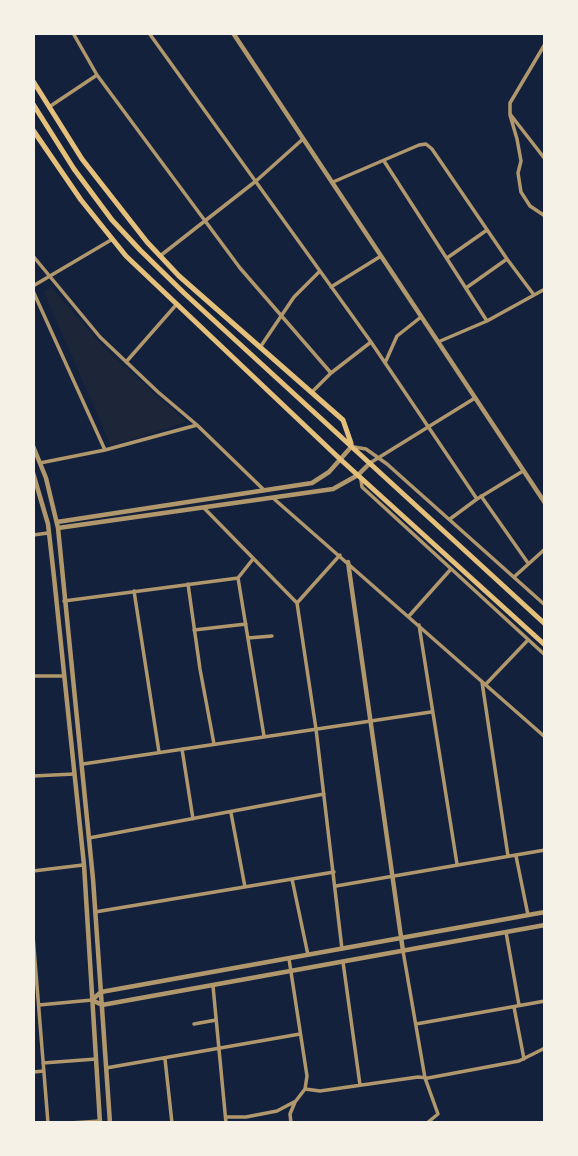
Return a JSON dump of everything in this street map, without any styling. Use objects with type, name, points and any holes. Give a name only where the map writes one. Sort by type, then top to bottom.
[{"type":"highway","points":[[33,81],[82,159],[120,211],[179,276],[343,421],[352,446]]},
{"type":"highway","points":[[33,104],[74,169],[112,219],[140,250],[545,624]]},
{"type":"highway","points":[[35,135],[111,240],[340,459],[545,645]]},
{"type":"street","points":[[73,33],[97,75],[240,268],[331,373]]},
{"type":"street","points":[[149,33],[371,342],[428,428],[528,563]]},
{"type":"street","points":[[233,33],[545,503]]},
{"type":"street","points":[[545,44],[510,103],[521,161],[521,192],[530,206],[545,216]]},
{"type":"street","points":[[49,108],[97,75]]},
{"type":"street","points":[[510,113],[545,159]]},
{"type":"street","points":[[160,256],[256,181],[304,138]]},
{"type":"street","points":[[333,182],[426,144],[534,295]]},
{"type":"street","points":[[383,161],[487,321]]},
{"type":"street","points":[[447,258],[487,230]]},
{"type":"street","points":[[105,450],[33,288],[111,240]]},
{"type":"street","points":[[33,256],[100,337],[263,489]]},
{"type":"street","points":[[331,287],[382,256]]},
{"type":"street","points":[[466,288],[507,259]]},
{"type":"street","points":[[261,346],[303,286],[319,272]]},
{"type":"street","points":[[438,342],[487,321],[545,289]]},
{"type":"street","points":[[126,362],[176,305]]},
{"type":"street","points":[[385,363],[397,336],[421,317]]},
{"type":"street","points":[[312,392],[331,373],[371,342]]},
{"type":"street","points":[[58,525],[333,489],[360,477],[370,463],[475,398]]},
{"type":"street","points":[[40,463],[105,450],[197,425]]},
{"type":"street","points":[[33,446],[58,525],[83,764],[110,1123]]},
{"type":"street","points":[[58,525],[318,481],[352,446],[366,449],[379,457],[545,605]]},
{"type":"street","points":[[450,519],[479,497],[523,471]]},
{"type":"street","points":[[33,473],[49,533],[84,865],[100,1122],[70,1123]]},
{"type":"street","points":[[360,477],[362,487],[545,655]]},
{"type":"street","points":[[272,498],[545,737]]},
{"type":"street","points":[[204,508],[297,603],[316,729],[342,949]]},
{"type":"street","points":[[33,535],[49,533]]},
{"type":"street","points":[[514,577],[545,549]]},
{"type":"street","points":[[297,603],[340,555]]},
{"type":"street","points":[[64,601],[238,578],[253,559]]},
{"type":"street","points":[[348,562],[403,951],[425,1077],[438,1114],[427,1123]]},
{"type":"street","points":[[409,616],[451,569]]},
{"type":"street","points":[[238,578],[264,736]]},
{"type":"street","points":[[188,583],[214,744]]},
{"type":"street","points":[[134,591],[159,752]]},
{"type":"street","points":[[194,631],[246,624]]},
{"type":"street","points":[[419,625],[457,864]]},
{"type":"street","points":[[248,638],[272,636]]},
{"type":"street","points":[[484,683],[528,640]]},
{"type":"street","points":[[33,676],[63,676]]},
{"type":"street","points":[[484,683],[508,856]]},
{"type":"street","points":[[83,764],[431,712]]},
{"type":"street","points":[[182,749],[193,819]]},
{"type":"street","points":[[33,776],[74,774]]},
{"type":"street","points":[[89,838],[324,794]]},
{"type":"street","points":[[231,812],[245,887]]},
{"type":"street","points":[[336,886],[545,850]]},
{"type":"street","points":[[516,855],[528,915]]},
{"type":"street","points":[[33,871],[84,865]]},
{"type":"street","points":[[95,912],[334,872]]},
{"type":"street","points":[[292,879],[308,955]]},
{"type":"street","points":[[92,1000],[101,992],[545,912]]},
{"type":"street","points":[[39,1006],[92,1000],[102,1005],[545,925]]},
{"type":"street","points":[[506,932],[524,1059]]},
{"type":"street","points":[[33,936],[48,1123]]},
{"type":"street","points":[[289,959],[307,1076],[305,1090],[295,1102],[290,1114],[291,1123]]},
{"type":"street","points":[[343,962],[360,1085]]},
{"type":"street","points":[[213,986],[226,1120],[277,1111],[295,1102]]},
{"type":"street","points":[[416,1024],[545,1001]]},
{"type":"street","points":[[194,1024],[217,1020]]},
{"type":"street","points":[[106,1068],[300,1034]]},
{"type":"street","points":[[305,1090],[320,1091],[425,1077],[524,1059],[545,1048]]},
{"type":"street","points":[[165,1058],[172,1123]]},
{"type":"street","points":[[43,1063],[96,1059]]},
{"type":"street","points":[[33,1072],[44,1071]]},
{"type":"shaded area","points":[[51,287],[106,350],[186,422],[111,446],[44,292]]}]
